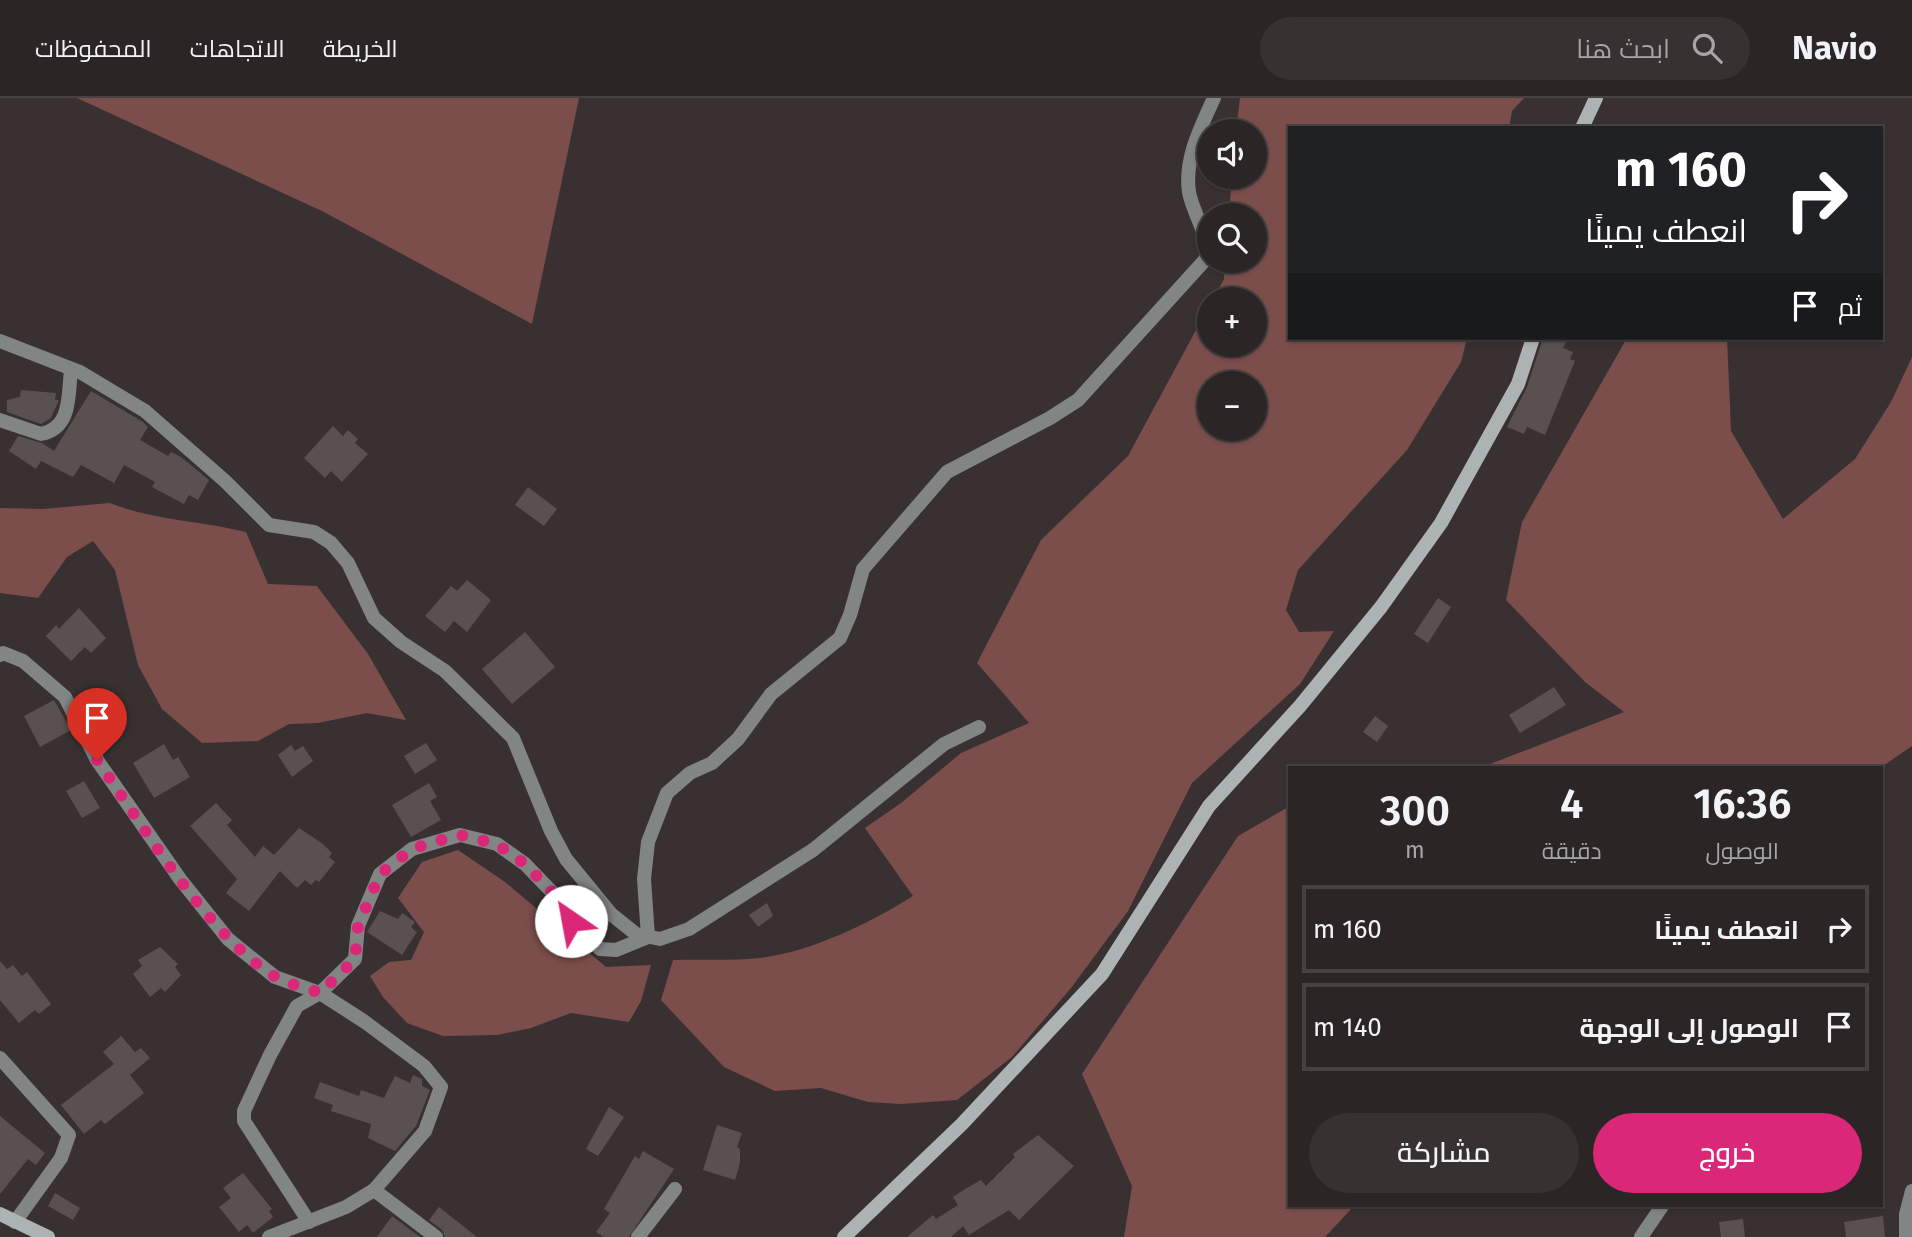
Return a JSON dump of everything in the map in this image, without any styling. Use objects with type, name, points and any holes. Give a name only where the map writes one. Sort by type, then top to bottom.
[{"type":"main road","points":[[1584,126],[1596,98]]},
{"type":"main road","points":[[845,1237],[962,1124],[1102,974],[1209,806],[1300,706],[1381,607],[1441,523],[1518,384],[1532,340]]},
{"type":"main road","points":[[0,1214],[48,1237]]},
{"type":"street","points":[[648,937],[644,879],[648,842],[667,793],[690,772],[712,763],[738,739],[771,694],[840,638],[863,569],[947,472],[1050,418],[1078,400],[1205,260],[1208,249],[1189,193],[1188,176],[1198,135],[1214,98]]},
{"type":"street","points":[[0,341],[71,370],[145,411],[225,481],[269,524],[314,531],[331,543],[348,563],[374,618],[401,642],[445,671],[513,738],[551,831],[566,859],[584,886],[629,930],[648,937],[673,937],[689,929],[813,850],[944,744],[979,727]]},
{"type":"street","points":[[0,420],[41,435],[58,428],[65,419],[71,370]]},
{"type":"street","points":[[0,655],[3,653],[23,661],[65,697],[97,760],[180,879],[228,939],[275,977],[320,993],[424,1066],[441,1087],[425,1131],[374,1190],[346,1206],[269,1237]]},
{"type":"street","points":[[309,1222],[244,1121],[244,1111],[297,1006],[320,993],[355,959],[358,926],[380,874],[412,849],[460,835],[497,844],[525,864],[552,892],[571,921],[600,949],[617,950],[648,937]]},
{"type":"street","points":[[0,1058],[69,1135],[61,1158],[15,1222]]},
{"type":"street","points":[[638,1237],[675,1189]]},
{"type":"street","points":[[374,1190],[436,1237]]},
{"type":"street","points":[[1906,1237],[1906,1214],[1912,1191]]},
{"type":"street","points":[[1641,1237],[1661,1207]]},
{"type":"shaded area","points":[[77,98],[579,98],[532,324],[324,212]]},
{"type":"shaded area","points":[[1240,98],[1524,98],[1512,111],[1509,126],[1288,126],[1288,340],[1466,340],[1461,362],[1407,450],[1298,570],[1286,610],[1299,632],[1334,631],[1300,684],[1192,783],[1128,911],[1071,988],[1012,1057],[957,1100],[901,1104],[868,1102],[821,1088],[775,1091],[724,1067],[661,1000],[673,960],[748,959],[798,950],[859,926],[913,896],[865,828],[901,803],[961,753],[1029,723],[977,663],[1041,540],[1128,456],[1197,328],[1197,357],[1267,357],[1267,287],[1220,287],[1224,273],[1267,273],[1267,203],[1230,203],[1231,189],[1267,189],[1267,119],[1237,119]]},
{"type":"shaded area","points":[[1626,340],[1727,340],[1731,431],[1783,519],[1855,459],[1891,402],[1912,357],[1912,746],[1883,766],[1485,766],[1624,712],[1585,682],[1506,600],[1522,522]]},
{"type":"shaded area","points":[[110,503],[160,517],[246,532],[268,584],[317,586],[368,654],[406,720],[367,713],[318,723],[289,724],[258,741],[202,743],[162,709],[138,665],[115,570],[93,541],[67,557],[38,598],[0,593],[0,508],[43,509]]},
{"type":"shaded area","points":[[1288,807],[1288,1207],[1353,1207],[1325,1237],[1124,1237],[1132,1186],[1082,1074],[1238,836]]},
{"type":"shaded area","points":[[458,850],[505,882],[606,967],[651,965],[641,1001],[629,1022],[571,1013],[531,1028],[497,1035],[443,1036],[407,1023],[383,997],[370,976],[389,962],[411,960],[424,932],[398,898],[422,862]]},
{"type":"building","points":[[1542,340],[1567,340],[1563,348],[1573,352],[1570,359],[1575,361],[1545,435],[1527,427],[1524,434],[1507,427],[1527,387]]},
{"type":"building","points":[[21,390],[56,393],[55,400],[59,400],[51,418],[41,424],[7,412],[7,400],[20,397]]},
{"type":"building","points":[[91,391],[148,427],[140,440],[168,456],[171,452],[181,457],[209,480],[198,500],[189,495],[184,504],[152,487],[155,482],[124,465],[114,483],[81,465],[73,477],[41,461],[36,469],[9,451],[18,436],[42,443],[54,451]]},
{"type":"building","points":[[333,426],[343,436],[348,430],[358,439],[355,443],[368,454],[342,482],[331,471],[325,478],[304,458]]},
{"type":"building","points":[[528,487],[557,509],[544,526],[515,505]]},
{"type":"building","points":[[467,580],[491,600],[467,632],[454,621],[445,632],[425,616],[451,586],[457,591]]},
{"type":"building","points":[[1438,598],[1451,607],[1428,643],[1414,634]]},
{"type":"building","points":[[79,608],[106,638],[91,653],[85,647],[71,661],[46,636],[56,625],[59,629]]},
{"type":"building","points":[[525,632],[555,667],[512,704],[482,669]]},
{"type":"building","points":[[1554,687],[1566,705],[1520,733],[1509,715]]},
{"type":"building","points":[[54,700],[71,730],[40,747],[24,716]]},
{"type":"building","points":[[1375,716],[1388,726],[1377,742],[1363,732]]},
{"type":"building","points":[[426,743],[437,760],[415,774],[404,756]]},
{"type":"building","points":[[164,744],[173,760],[178,757],[190,777],[154,798],[133,763]]},
{"type":"building","points":[[291,745],[295,751],[303,746],[313,761],[292,777],[278,755]]},
{"type":"building","points":[[84,781],[100,808],[82,818],[66,791]]},
{"type":"building","points":[[429,783],[437,797],[430,801],[441,820],[411,837],[392,805]]},
{"type":"building","points":[[216,803],[232,820],[227,825],[255,857],[263,846],[274,855],[299,828],[323,844],[332,853],[329,857],[335,862],[319,882],[316,880],[311,885],[305,880],[297,888],[280,871],[249,911],[226,893],[237,879],[190,826]]},
{"type":"building","points":[[767,903],[773,916],[758,927],[749,915]]},
{"type":"building","points":[[380,911],[398,919],[402,913],[415,922],[411,927],[417,932],[402,955],[367,932]]},
{"type":"building","points":[[160,947],[178,964],[175,967],[181,975],[165,992],[161,988],[150,997],[133,974],[142,966],[138,960]]},
{"type":"building","points":[[0,961],[7,969],[13,965],[22,976],[27,972],[51,1004],[39,1014],[35,1010],[19,1023],[0,1000]]},
{"type":"building","points":[[121,1036],[135,1052],[141,1048],[150,1058],[130,1075],[144,1093],[105,1124],[101,1120],[84,1134],[61,1105],[114,1064],[103,1052]]},
{"type":"building","points":[[413,1075],[422,1079],[422,1086],[430,1090],[416,1126],[395,1151],[368,1138],[371,1124],[331,1111],[333,1105],[314,1098],[320,1082],[359,1096],[361,1090],[384,1098],[395,1076],[410,1083]]},
{"type":"building","points":[[609,1107],[624,1117],[598,1156],[586,1149]]},
{"type":"building","points":[[0,1116],[45,1153],[36,1165],[28,1159],[0,1194]]},
{"type":"building","points":[[717,1125],[742,1133],[737,1147],[740,1149],[740,1163],[735,1180],[703,1170]]},
{"type":"building","points":[[1038,1135],[1074,1166],[1019,1220],[1009,1210],[969,1235],[963,1226],[951,1237],[907,1237],[933,1215],[936,1219],[958,1205],[953,1197],[965,1189],[981,1180],[986,1186],[1015,1157],[1013,1154]]},
{"type":"building","points":[[643,1151],[674,1169],[629,1237],[604,1237],[596,1232],[610,1213],[604,1209],[635,1156],[639,1159]]},
{"type":"building","points":[[243,1173],[272,1209],[269,1211],[273,1217],[253,1233],[247,1225],[239,1232],[219,1207],[231,1198],[223,1188]]},
{"type":"building","points":[[55,1193],[80,1208],[73,1220],[48,1206]]},
{"type":"building","points":[[439,1207],[477,1237],[445,1237],[442,1230],[429,1220]]},
{"type":"building","points":[[392,1216],[420,1237],[377,1237]]},
{"type":"building","points":[[1883,1216],[1885,1237],[1846,1237],[1844,1222]]},
{"type":"building","points":[[1743,1219],[1745,1237],[1721,1237],[1719,1222]]},
{"type":"route","points":[[97,760],[180,879],[228,939],[275,977],[320,993],[351,966],[355,959],[358,926],[380,874],[412,849],[434,842],[460,835],[497,844],[525,864],[552,892],[571,921]]}]
